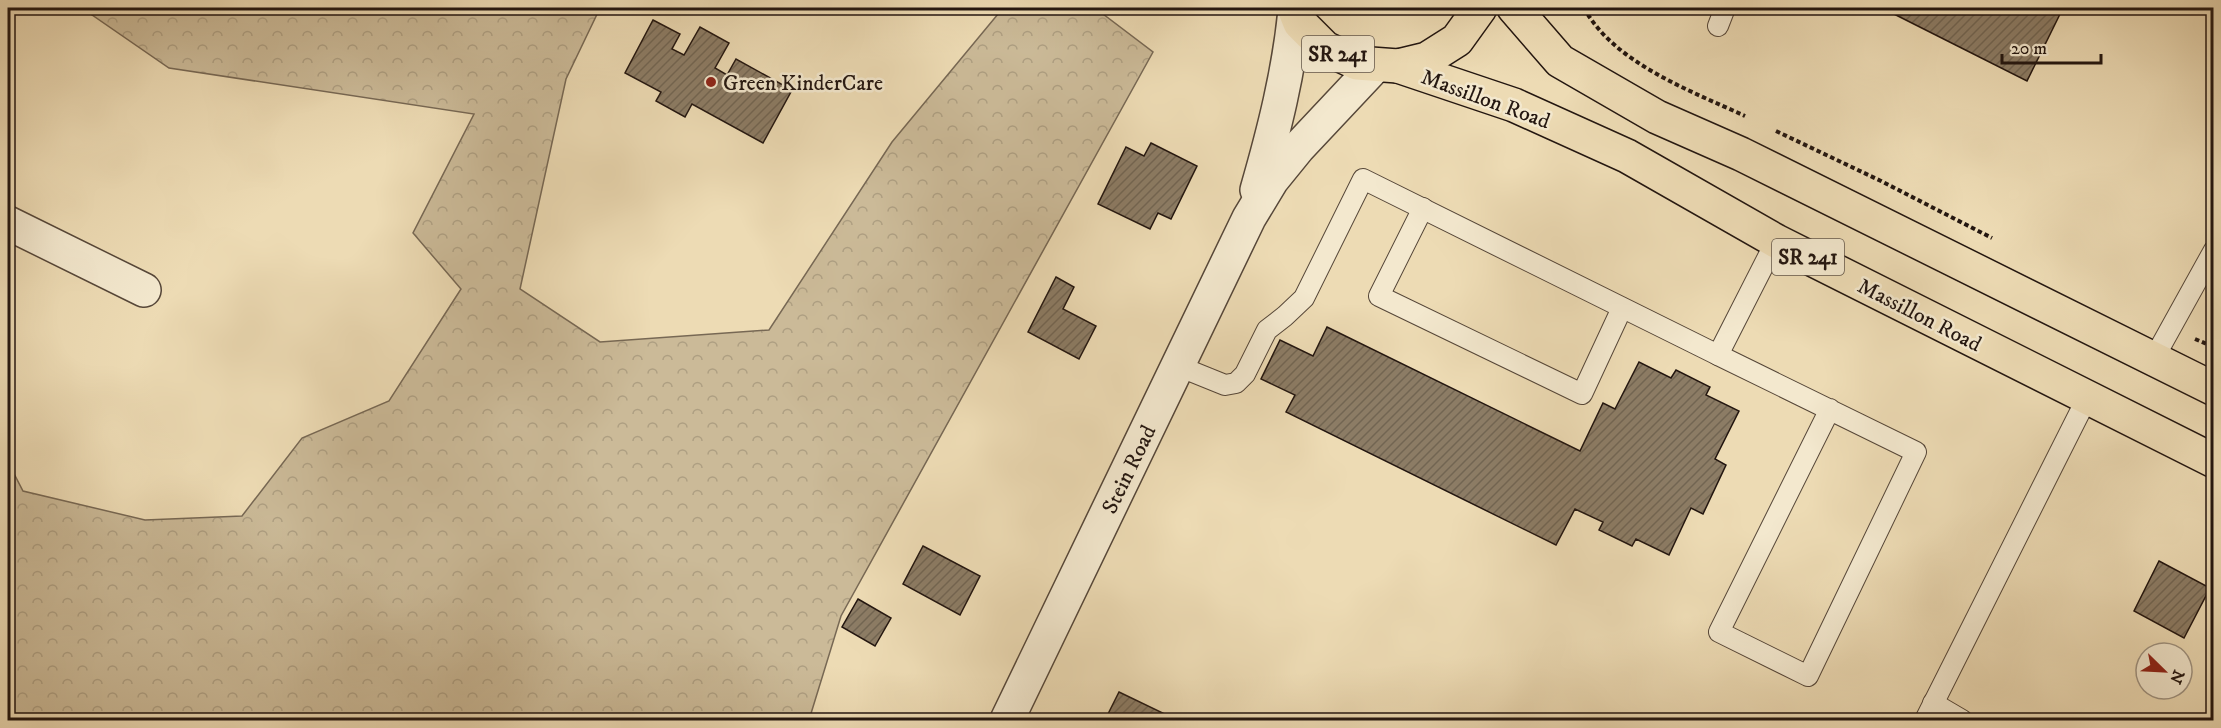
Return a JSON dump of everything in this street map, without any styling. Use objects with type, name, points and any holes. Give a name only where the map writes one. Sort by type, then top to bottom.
[{"type":"main road","points":[[1387,66],[1427,59],[1457,40],[1480,8]]},
{"type":"main road","name":"SR 241","points":[[1514,8],[1560,61],[1657,117],[1741,154],[2214,389]]},
{"type":"main road","name":"SR 241","points":[[1294,9],[1300,22],[1325,48],[1357,63],[1387,66]]},
{"type":"main road","name":"Massillon Road","points":[[1387,66],[1514,105],[1627,156],[1776,241],[2214,461]]},
{"type":"street","name":"Stein Road","points":[[1249,218],[1278,115],[1293,33],[1294,9]]},
{"type":"street","name":"Stein Road","points":[[1007,720],[1249,218],[1272,180],[1298,148],[1387,66]]},
{"type":"street","points":[[8,223],[144,290]]},
{"type":"lane","points":[[1178,366],[1225,385],[1236,383],[1245,374],[1267,330],[1304,298],[1363,179],[1423,207],[1622,309],[1830,409],[1916,452],[1809,676],[1719,632],[1830,409]]},
{"type":"lane","points":[[1423,207],[1379,297],[1582,394],[1622,309]]},
{"type":"lane","points":[[1718,355],[1776,241]]},
{"type":"lane","points":[[2153,360],[2214,250]]},
{"type":"lane","points":[[1962,720],[1929,712],[2087,398]]},
{"type":"path","points":[[1584,8],[1590,19],[1614,46],[1667,79],[1752,120]]},
{"type":"path","points":[[1774,130],[1881,181],[1997,241]]},
{"type":"path","points":[[2171,328],[2214,347]]},
{"type":"green space","points":[[82,8],[600,8],[566,79],[520,289],[600,342],[769,330],[892,142],[1003,8],[1095,8],[1153,52],[841,616],[809,720],[8,720],[8,462],[23,491],[145,520],[242,516],[302,438],[389,401],[461,289],[413,233],[474,114],[169,68]]},
{"type":"building","points":[[1882,8],[2063,8],[2027,81]]},
{"type":"building","name":"Green KinderCare","points":[[653,20],[680,34],[672,49],[684,55],[700,27],[729,43],[715,68],[727,75],[736,59],[792,90],[763,143],[692,104],[685,117],[656,101],[661,92],[625,73]]},
{"type":"building","points":[[1151,143],[1197,166],[1171,219],[1158,213],[1150,229],[1098,204],[1126,147],[1144,156]]},
{"type":"building","points":[[1056,277],[1074,287],[1063,309],[1096,326],[1079,359],[1028,332]]},
{"type":"building","points":[[1327,327],[1580,451],[1603,403],[1615,409],[1639,362],[1671,378],[1676,370],[1710,387],[1706,395],[1739,411],[1715,459],[1726,465],[1703,514],[1691,508],[1669,555],[1636,539],[1632,546],[1599,530],[1603,522],[1575,509],[1556,545],[1286,412],[1295,395],[1261,379],[1280,340],[1313,356]]},
{"type":"building","points":[[923,546],[980,576],[960,615],[903,584]]},
{"type":"building","points":[[2159,561],[2210,588],[2184,638],[2134,611]]},
{"type":"building","points":[[858,599],[891,618],[875,646],[842,627]]},
{"type":"building","points":[[1119,692],[1167,715],[1165,720],[1105,720]]},
{"type":"place","name":"Green KinderCare","points":[[711,82]]}]
